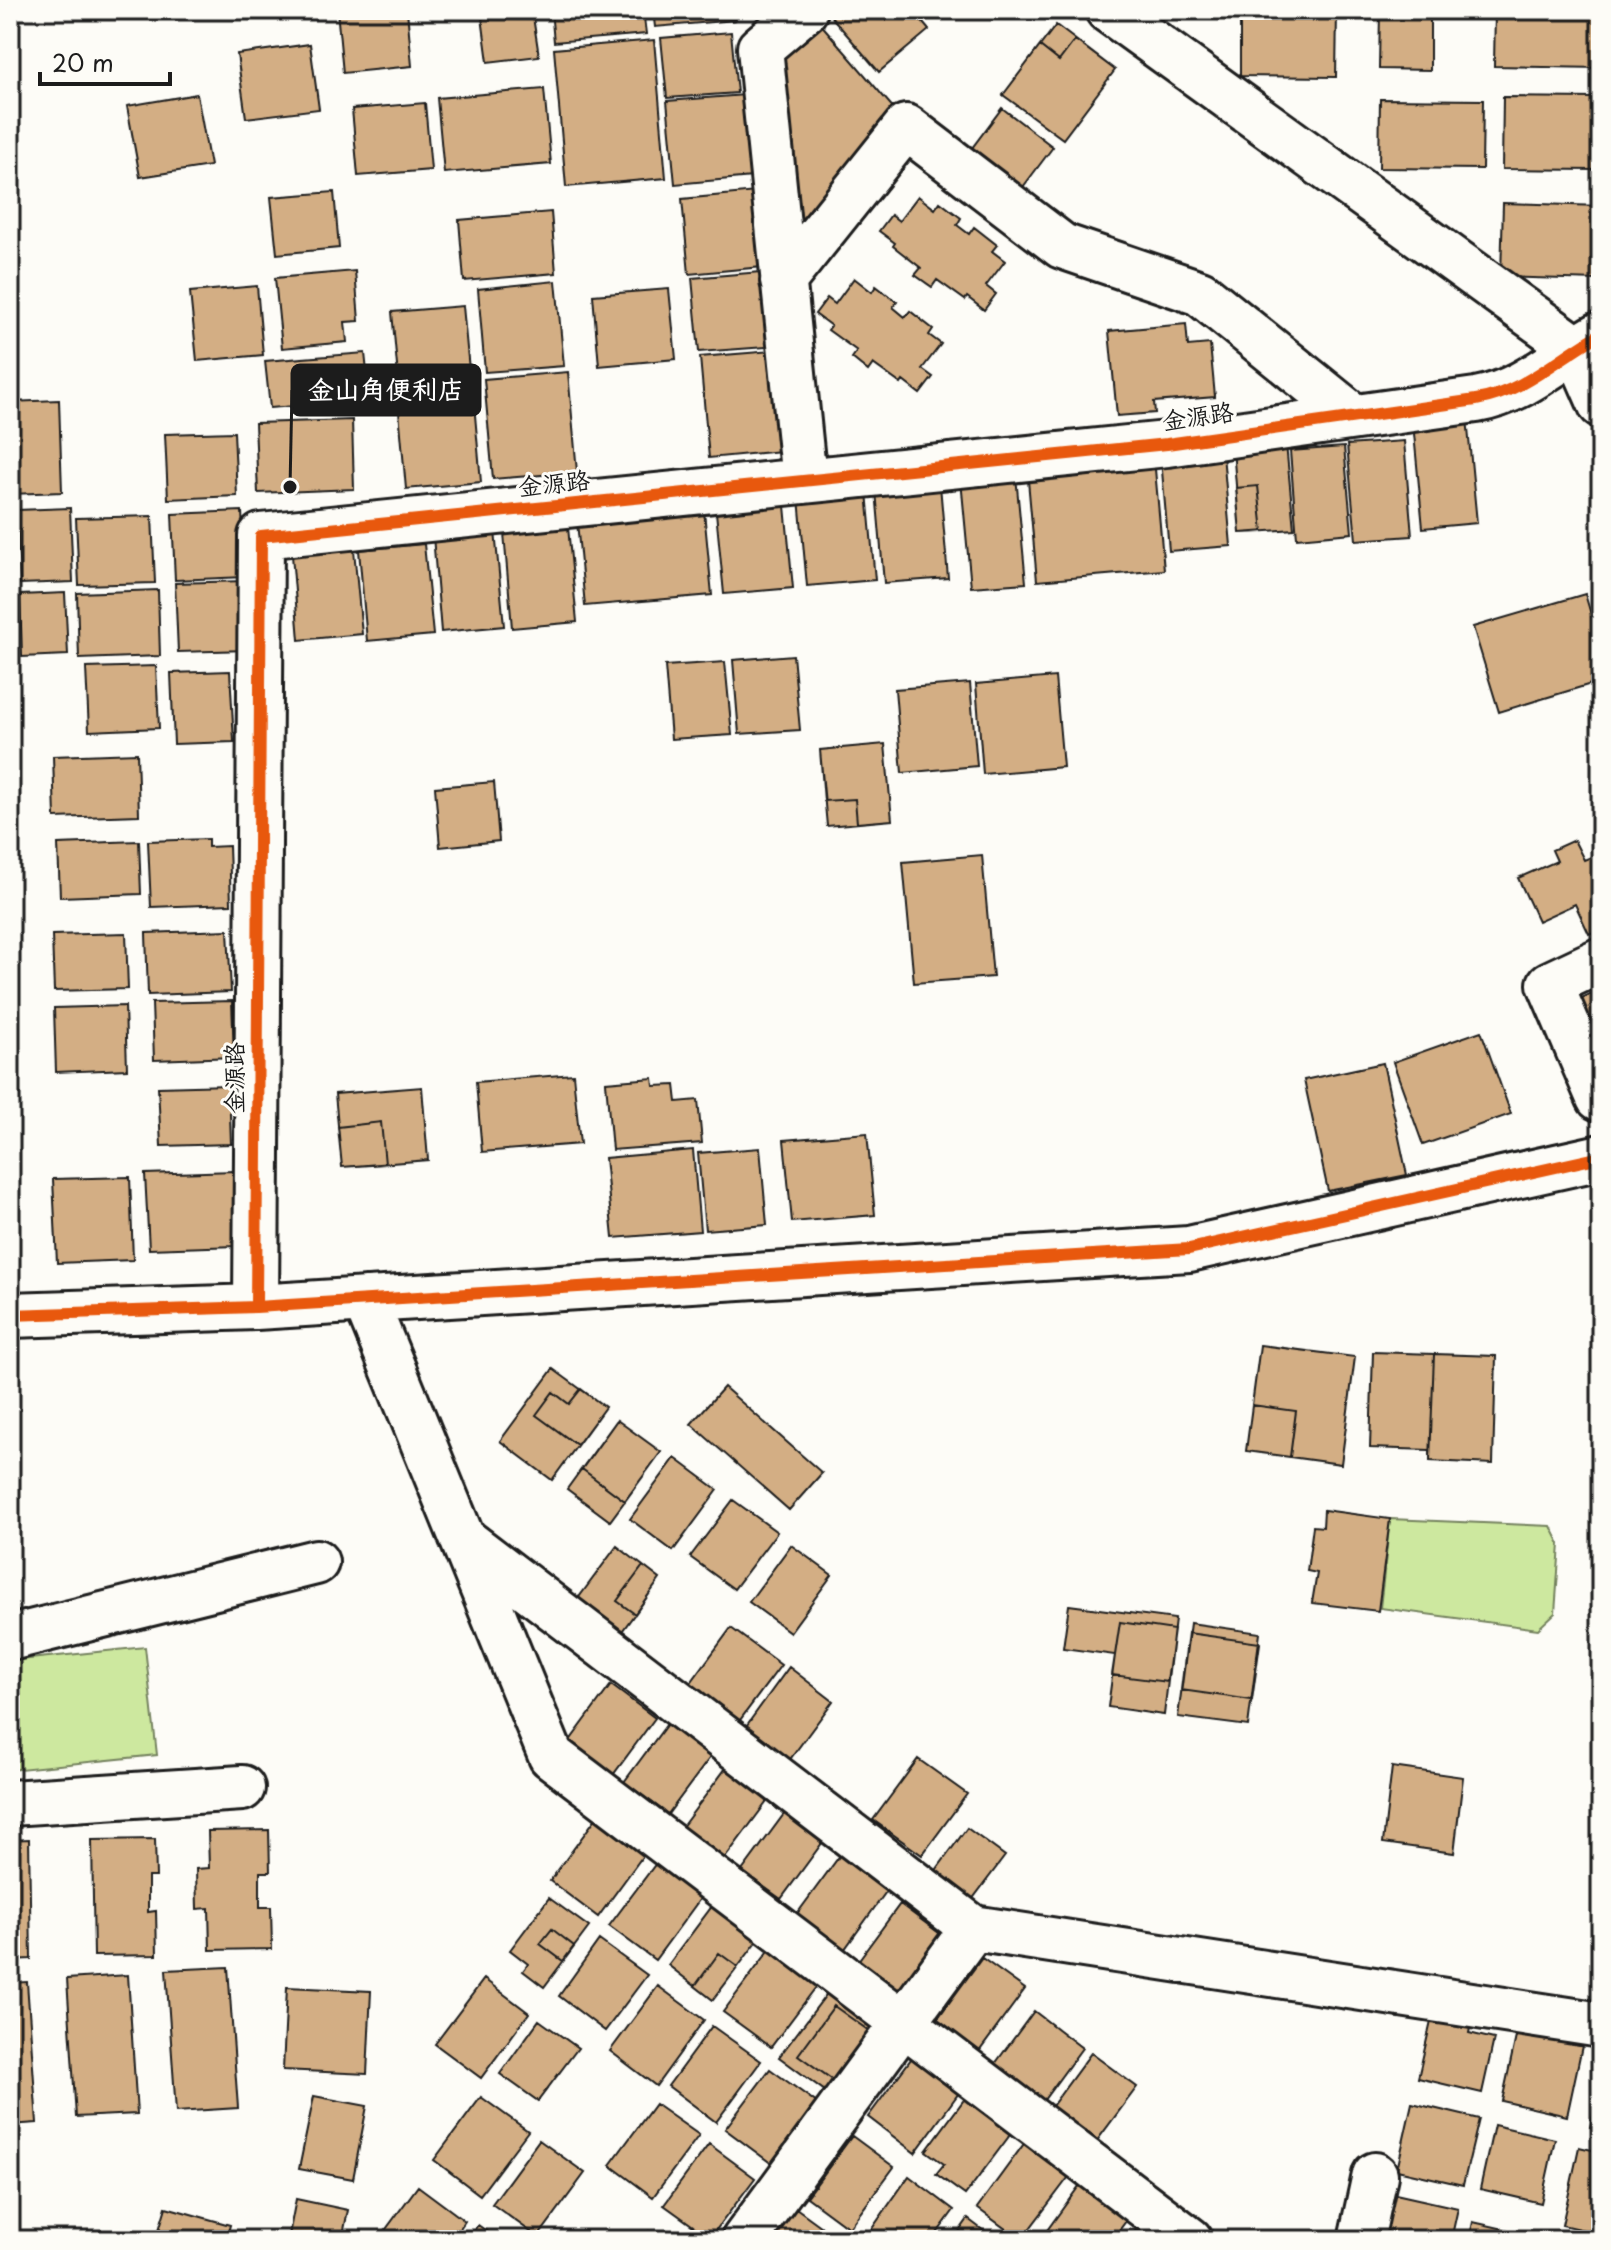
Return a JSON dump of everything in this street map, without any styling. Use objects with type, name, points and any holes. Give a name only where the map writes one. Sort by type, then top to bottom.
[{"type":"street","points":[[804,481],[760,48],[805,10]]},
{"type":"street","points":[[1108,10],[1588,341],[1601,405]]},
{"type":"street","points":[[783,281],[906,127],[1062,246],[1200,293],[1354,417]]},
{"type":"street","name":"金源路","points":[[256,1307],[261,536],[1167,444],[1493,397],[1535,377],[1588,341]]},
{"type":"street","points":[[1601,960],[1550,984],[1601,1097]]},
{"type":"street","points":[[10,1315],[256,1307],[1189,1249],[1601,1157]]},
{"type":"street","points":[[365,1300],[551,1756],[1190,2240]]},
{"type":"street","points":[[463,1539],[973,1928],[1601,2025]]},
{"type":"street","points":[[10,1638],[316,1562]]},
{"type":"street","points":[[10,1803],[242,1788]]},
{"type":"street","points":[[744,2240],[973,1928]]},
{"type":"street","points":[[1361,2240],[1375,2175]]},
{"type":"green space","points":[[1390,1519],[1551,1526],[1560,1544],[1555,1613],[1538,1629],[1380,1608]]},
{"type":"green space","points":[[145,1647],[157,1755],[10,1770],[10,1661]]},
{"type":"building","points":[[337,10],[407,10],[412,66],[343,73]]},
{"type":"building","points":[[481,10],[532,10],[539,56],[488,62]]},
{"type":"building","points":[[551,10],[643,10],[646,34],[554,42]]},
{"type":"building","points":[[653,10],[734,10],[735,20],[655,27]]},
{"type":"building","points":[[836,10],[912,10],[929,30],[879,72],[830,15]]},
{"type":"building","points":[[1240,10],[1337,10],[1336,77],[1240,76]]},
{"type":"building","points":[[1380,10],[1430,10],[1430,70],[1379,69]]},
{"type":"building","points":[[1495,10],[1601,10],[1601,68],[1494,66]]},
{"type":"building","points":[[820,23],[902,118],[806,228],[785,209],[768,68]]},
{"type":"building","points":[[1056,25],[1115,70],[1063,139],[1003,95]]},
{"type":"building","points":[[731,32],[737,93],[667,98],[661,38]]},
{"type":"building","points":[[654,40],[666,178],[566,187],[554,49]]},
{"type":"building","points":[[1075,40],[1115,70],[1063,139],[1003,95],[1040,46],[1059,61]]},
{"type":"building","points":[[310,44],[319,109],[246,118],[237,54]]},
{"type":"building","points":[[544,89],[551,164],[444,173],[437,98]]},
{"type":"building","points":[[197,94],[210,166],[140,177],[127,106]]},
{"type":"building","points":[[745,95],[752,177],[675,184],[667,101]]},
{"type":"building","points":[[1503,97],[1598,98],[1598,170],[1502,169]]},
{"type":"building","points":[[1380,99],[1483,100],[1482,169],[1379,168]]},
{"type":"building","points":[[425,103],[431,170],[358,176],[352,109]]},
{"type":"building","points":[[1002,108],[1053,147],[1014,199],[969,152]]},
{"type":"building","points":[[334,192],[339,248],[277,254],[271,197]]},
{"type":"building","points":[[756,192],[762,267],[689,274],[682,199]]},
{"type":"building","points":[[918,196],[935,209],[940,202],[961,218],[957,225],[969,234],[974,227],[997,245],[992,251],[1005,261],[986,286],[996,294],[984,310],[937,280],[932,287],[915,275],[921,268],[879,231],[891,215],[899,221]]},
{"type":"building","points":[[1503,203],[1601,206],[1598,280],[1501,277]]},
{"type":"building","points":[[551,212],[556,273],[464,281],[459,220]]},
{"type":"building","points":[[355,271],[359,321],[345,322],[347,342],[282,348],[275,278]]},
{"type":"building","points":[[772,271],[778,346],[699,352],[692,278]]},
{"type":"building","points":[[854,278],[872,292],[876,286],[897,302],[893,307],[905,317],[910,311],[933,329],[929,335],[941,344],[922,369],[933,377],[920,394],[873,364],[868,371],[852,358],[857,351],[828,330],[831,326],[815,314],[827,298],[835,304]]},
{"type":"building","points":[[556,281],[564,366],[485,372],[478,289]]},
{"type":"building","points":[[257,286],[263,355],[197,361],[190,292]]},
{"type":"building","points":[[669,289],[676,359],[599,366],[593,295]]},
{"type":"building","points":[[463,306],[471,391],[400,398],[392,312]]},
{"type":"building","points":[[1186,324],[1188,346],[1210,344],[1215,397],[1154,402],[1155,413],[1117,416],[1109,331]]},
{"type":"building","points":[[772,351],[781,451],[709,458],[700,357]]},
{"type":"building","points":[[365,353],[370,400],[270,408],[265,361]]},
{"type":"building","points":[[568,372],[577,472],[493,479],[484,379]]},
{"type":"building","points":[[59,400],[62,492],[10,494],[10,402]]},
{"type":"building","points":[[474,404],[481,482],[406,489],[399,411]]},
{"type":"building","points":[[1467,418],[1477,523],[1423,528],[1413,423]]},
{"type":"building","points":[[352,420],[354,489],[258,493],[255,423]]},
{"type":"building","points":[[234,432],[237,496],[168,499],[165,434]]},
{"type":"building","points":[[1404,441],[1412,536],[1356,540],[1347,445]]},
{"type":"building","points":[[1286,444],[1294,529],[1240,533],[1233,449]]},
{"type":"building","points":[[1344,447],[1352,533],[1297,538],[1290,451]]},
{"type":"building","points":[[1223,454],[1231,546],[1169,551],[1161,459]]},
{"type":"building","points":[[1154,458],[1164,570],[1037,581],[1027,469]]},
{"type":"building","points":[[1016,476],[1026,583],[971,587],[961,480]]},
{"type":"building","points":[[940,485],[948,578],[884,583],[876,491]]},
{"type":"building","points":[[1258,486],[1263,532],[1240,533],[1236,488]]},
{"type":"building","points":[[867,492],[875,580],[807,586],[799,498]]},
{"type":"building","points":[[785,506],[793,588],[724,594],[716,512]]},
{"type":"building","points":[[70,508],[73,582],[20,584],[17,510]]},
{"type":"building","points":[[242,511],[245,577],[175,580],[172,514]]},
{"type":"building","points":[[704,511],[712,595],[585,606],[577,522]]},
{"type":"building","points":[[152,516],[155,583],[79,585],[76,518]]},
{"type":"building","points":[[568,527],[577,622],[512,628],[504,533]]},
{"type":"building","points":[[495,531],[504,626],[441,632],[433,536]]},
{"type":"building","points":[[424,544],[433,635],[367,641],[359,550]]},
{"type":"building","points":[[354,550],[362,634],[299,640],[292,555]]},
{"type":"building","points":[[245,581],[248,650],[178,652],[175,583]]},
{"type":"building","points":[[158,590],[160,656],[79,659],[77,593]]},
{"type":"building","points":[[65,593],[68,655],[22,657],[20,595]]},
{"type":"building","points":[[1585,594],[1601,648],[1601,681],[1499,712],[1473,627]]},
{"type":"building","points":[[793,655],[800,730],[739,734],[733,660]]},
{"type":"building","points":[[725,662],[732,735],[671,739],[665,666]]},
{"type":"building","points":[[156,666],[159,728],[89,731],[86,668]]},
{"type":"building","points":[[230,671],[234,742],[174,744],[171,673]]},
{"type":"building","points":[[1055,677],[1063,767],[983,774],[976,684]]},
{"type":"building","points":[[970,683],[977,766],[902,773],[895,689]]},
{"type":"building","points":[[885,744],[892,820],[857,823],[855,799],[824,801],[820,750]]},
{"type":"building","points":[[885,744],[892,820],[827,826],[820,750]]},
{"type":"building","points":[[137,753],[139,815],[55,818],[53,756]]},
{"type":"building","points":[[494,782],[499,841],[440,847],[435,787]]},
{"type":"building","points":[[208,839],[208,847],[229,846],[231,904],[151,907],[148,841]]},
{"type":"building","points":[[1574,840],[1584,860],[1601,853],[1601,929],[1589,934],[1575,904],[1538,921],[1518,878],[1557,861],[1552,850]]},
{"type":"building","points":[[139,841],[141,894],[60,897],[58,844]]},
{"type":"building","points":[[982,855],[993,977],[914,983],[903,862]]},
{"type":"building","points":[[228,930],[231,992],[148,995],[146,933]]},
{"type":"building","points":[[126,933],[128,989],[54,991],[52,935]]},
{"type":"building","points":[[1601,989],[1601,1042],[1591,1047],[1571,1003]]},
{"type":"building","points":[[232,1001],[234,1057],[154,1060],[152,1003]]},
{"type":"building","points":[[125,1006],[127,1069],[56,1072],[54,1008]]},
{"type":"building","points":[[1481,1031],[1511,1114],[1423,1145],[1393,1062]]},
{"type":"building","points":[[1383,1063],[1407,1175],[1328,1191],[1304,1080]]},
{"type":"building","points":[[573,1074],[580,1144],[482,1152],[476,1082]]},
{"type":"building","points":[[653,1078],[654,1086],[675,1085],[677,1102],[698,1100],[702,1143],[612,1150],[606,1082]]},
{"type":"building","points":[[229,1085],[231,1144],[161,1146],[158,1087]]},
{"type":"building","points":[[422,1087],[428,1160],[342,1167],[335,1094]]},
{"type":"building","points":[[381,1122],[385,1164],[342,1167],[338,1127]]},
{"type":"building","points":[[867,1133],[875,1215],[792,1222],[784,1140]]},
{"type":"building","points":[[760,1148],[767,1225],[705,1230],[698,1153]]},
{"type":"building","points":[[693,1150],[700,1231],[613,1238],[605,1158]]},
{"type":"building","points":[[234,1171],[237,1246],[149,1249],[145,1174]]},
{"type":"building","points":[[130,1177],[133,1260],[57,1263],[53,1179]]},
{"type":"building","points":[[1260,1345],[1355,1357],[1341,1464],[1290,1457],[1296,1411],[1252,1405]]},
{"type":"building","points":[[1260,1345],[1355,1357],[1341,1464],[1246,1451]]},
{"type":"building","points":[[1373,1352],[1496,1356],[1493,1464],[1430,1461],[1430,1450],[1370,1448]]},
{"type":"building","points":[[1434,1354],[1496,1356],[1493,1464],[1430,1461]]},
{"type":"building","points":[[553,1369],[605,1407],[552,1480],[500,1441]]},
{"type":"building","points":[[724,1387],[822,1473],[789,1510],[691,1424]]},
{"type":"building","points":[[581,1389],[605,1407],[577,1445],[536,1415],[553,1392],[569,1404]]},
{"type":"building","points":[[617,1420],[661,1452],[625,1501],[582,1469]]},
{"type":"building","points":[[617,1420],[661,1452],[610,1521],[567,1489]]},
{"type":"building","points":[[675,1458],[718,1490],[673,1551],[630,1519]]},
{"type":"building","points":[[733,1500],[777,1532],[734,1589],[690,1557]]},
{"type":"building","points":[[1324,1510],[1390,1519],[1378,1611],[1312,1603],[1317,1573],[1307,1571],[1313,1526],[1323,1527]]},
{"type":"building","points":[[791,1545],[832,1575],[790,1632],[749,1602]]},
{"type":"building","points":[[617,1546],[660,1579],[612,1645],[568,1612]]},
{"type":"building","points":[[643,1566],[660,1579],[635,1614],[617,1601]]},
{"type":"building","points":[[1069,1605],[1175,1619],[1164,1715],[1108,1707],[1115,1655],[1063,1648]]},
{"type":"building","points":[[1120,1622],[1174,1630],[1167,1682],[1112,1675]]},
{"type":"building","points":[[1190,1623],[1260,1633],[1248,1726],[1178,1717]]},
{"type":"building","points":[[731,1628],[781,1665],[734,1728],[684,1692]]},
{"type":"building","points":[[1188,1633],[1260,1643],[1252,1700],[1181,1690]]},
{"type":"building","points":[[789,1667],[833,1701],[788,1762],[744,1729]]},
{"type":"building","points":[[611,1685],[655,1718],[610,1779],[566,1746]]},
{"type":"building","points":[[670,1720],[714,1752],[668,1814],[624,1782]]},
{"type":"building","points":[[918,1759],[967,1794],[922,1855],[873,1820]]},
{"type":"building","points":[[729,1764],[772,1795],[725,1858],[682,1827]]},
{"type":"building","points":[[1392,1767],[1463,1777],[1454,1853],[1383,1843]]},
{"type":"building","points":[[787,1810],[825,1839],[781,1899],[742,1871]]},
{"type":"building","points":[[599,1814],[647,1850],[598,1917],[550,1881]]},
{"type":"building","points":[[967,1828],[1005,1856],[968,1905],[931,1877]]},
{"type":"building","points":[[269,1830],[270,1872],[260,1872],[260,1907],[271,1907],[272,1949],[210,1950],[209,1908],[197,1909],[196,1869],[209,1868],[208,1831]]},
{"type":"building","points":[[29,1839],[31,1959],[10,1960],[10,1840]]},
{"type":"building","points":[[155,1839],[156,1877],[148,1877],[148,1912],[156,1911],[157,1955],[94,1956],[92,1840]]},
{"type":"building","points":[[841,1854],[888,1889],[839,1957],[791,1922]]},
{"type":"building","points":[[660,1858],[705,1892],[655,1960],[609,1926]]},
{"type":"building","points":[[549,1898],[589,1927],[544,1987],[523,1971],[528,1964],[510,1950]]},
{"type":"building","points":[[716,1901],[762,1935],[713,2000],[668,1965]]},
{"type":"building","points":[[900,1904],[943,1936],[898,1997],[855,1965]]},
{"type":"building","points":[[552,1929],[574,1946],[563,1961],[540,1944]]},
{"type":"building","points":[[599,1940],[647,1975],[605,2031],[559,1996]]},
{"type":"building","points":[[774,1944],[822,1979],[771,2047],[723,2012]]},
{"type":"building","points":[[719,1953],[738,1967],[713,2000],[695,1986]]},
{"type":"building","points":[[982,1958],[1025,1989],[978,2053],[935,2022]]},
{"type":"building","points":[[228,1967],[238,2108],[176,2112],[166,1970]]},
{"type":"building","points":[[128,1975],[137,2114],[76,2117],[67,1979]]},
{"type":"building","points":[[484,1979],[529,2013],[481,2078],[435,2044]]},
{"type":"building","points":[[27,1982],[37,2123],[10,2125],[10,1983]]},
{"type":"building","points":[[658,1986],[704,2020],[656,2086],[610,2051]]},
{"type":"building","points":[[287,1987],[371,1991],[367,2074],[283,2070]]},
{"type":"building","points":[[832,1987],[877,2020],[825,2091],[779,2057]]},
{"type":"building","points":[[834,2006],[869,2031],[833,2080],[798,2055]]},
{"type":"building","points":[[1034,2011],[1082,2048],[1038,2108],[989,2072]]},
{"type":"building","points":[[1433,2013],[1471,2023],[1469,2033],[1494,2039],[1482,2093],[1418,2078]]},
{"type":"building","points":[[539,2020],[578,2048],[538,2101],[500,2074]]},
{"type":"building","points":[[712,2026],[761,2061],[716,2122],[668,2086]]},
{"type":"building","points":[[1517,2032],[1582,2046],[1567,2116],[1502,2101]]},
{"type":"building","points":[[1091,2053],[1137,2087],[1090,2150],[1044,2117]]},
{"type":"building","points":[[914,2055],[961,2090],[915,2153],[868,2117]]},
{"type":"building","points":[[770,2069],[817,2103],[772,2164],[725,2129]]},
{"type":"building","points":[[1601,2078],[1601,2130],[1590,2127]]},
{"type":"building","points":[[314,2096],[367,2106],[353,2179],[299,2169]]},
{"type":"building","points":[[481,2097],[528,2131],[480,2195],[434,2160]]},
{"type":"building","points":[[966,2097],[1013,2131],[965,2195],[936,2174],[944,2164],[926,2151]]},
{"type":"building","points":[[1412,2103],[1479,2119],[1463,2185],[1397,2170]]},
{"type":"building","points":[[655,2104],[699,2135],[653,2197],[610,2165]]},
{"type":"building","points":[[1494,2125],[1555,2139],[1541,2203],[1480,2189]]},
{"type":"building","points":[[852,2136],[894,2167],[849,2228],[807,2197]]},
{"type":"building","points":[[539,2140],[585,2173],[538,2237],[492,2204]]},
{"type":"building","points":[[1026,2141],[1071,2174],[1021,2240],[977,2208]]},
{"type":"building","points":[[709,2144],[755,2178],[710,2238],[664,2205]]},
{"type":"building","points":[[1579,2147],[1601,2152],[1601,2234],[1562,2225]]},
{"type":"building","points":[[909,2176],[954,2210],[932,2240],[864,2240]]},
{"type":"building","points":[[1082,2182],[1129,2217],[1112,2240],[1040,2240]]},
{"type":"building","points":[[418,2186],[465,2221],[452,2240],[378,2240]]},
{"type":"building","points":[[1391,2193],[1458,2208],[1451,2240],[1380,2240]]},
{"type":"building","points":[[296,2199],[348,2210],[342,2240],[288,2240]]},
{"type":"building","points":[[166,2207],[230,2225],[226,2240],[156,2240]]},
{"type":"building","points":[[796,2208],[840,2240],[772,2240]]},
{"type":"building","points":[[968,2219],[996,2240],[953,2240]]},
{"type":"building","points":[[1473,2222],[1539,2237],[1539,2240],[1469,2240]]},
{"type":"building","points":[[1140,2224],[1162,2240],[1129,2240]]},
{"type":"building","points":[[478,2225],[499,2240],[467,2240]]},
{"type":"building","points":[[649,2231],[662,2240],[642,2240]]},
{"type":"cycle path","points":[[256,1307],[261,536],[1167,444],[1476,400],[1526,382],[1601,334]]},
{"type":"cycle path","points":[[10,1315],[256,1307],[1189,1249],[1601,1157]]},
{"type":"place","name":"金山角便利店","points":[[290,487]]}]
